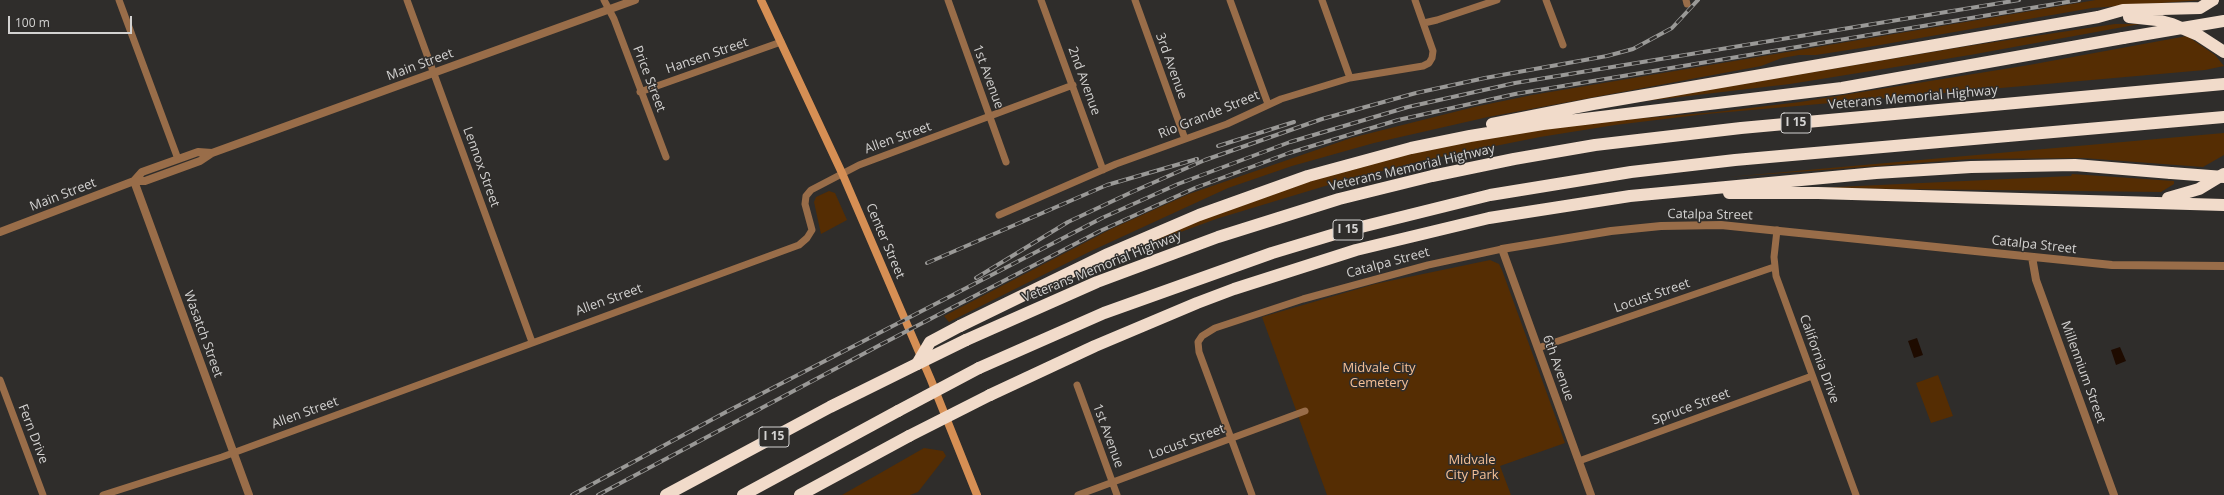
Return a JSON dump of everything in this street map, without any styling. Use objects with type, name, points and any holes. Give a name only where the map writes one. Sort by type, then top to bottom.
[{"type":"highway","points":[[917,364],[930,342],[960,326],[1162,230],[1236,200],[1425,139],[1532,116],[2098,17],[2123,10],[2200,8],[2213,0]]},
{"type":"highway","points":[[2098,17],[2142,18],[2172,24],[2198,35],[2224,52]]},
{"type":"highway","points":[[1337,168],[1418,147],[1488,132],[1842,88],[2224,20]]},
{"type":"highway","name":"Veterans Memorial Highway","points":[[666,495],[883,380],[966,340],[1097,282],[1218,237],[1339,199],[1454,171],[1595,145],[1741,128],[2224,84]]},
{"type":"highway","name":"I 15","points":[[743,495],[979,368],[1104,313],[1272,253],[1366,226],[1490,196],[1631,172],[1735,160],[2224,117]]},
{"type":"highway","points":[[800,495],[909,436],[990,395],[1095,346],[1197,303],[1314,263],[1444,227],[1534,209],[1630,196],[1836,176],[1971,167],[2075,165],[2224,177]]},
{"type":"highway","points":[[2139,202],[2189,194],[2209,184],[2224,174]]},
{"type":"highway","points":[[1630,196],[1736,192],[1818,193],[2224,205]]},
{"type":"main road","name":"Center Street","points":[[761,0],[842,173],[931,380],[977,495]]},
{"type":"street","points":[[119,0],[178,159]]},
{"type":"street","name":"Lennox Street","points":[[407,0],[532,342]]},
{"type":"street","name":"Price Street","points":[[604,0],[614,19],[640,92],[666,158]]},
{"type":"street","name":"Main Street","points":[[0,232],[134,181],[145,181],[200,161],[212,153],[635,0]]},
{"type":"street","name":"1st Avenue","points":[[948,0],[1006,162]]},
{"type":"street","name":"2nd Avenue","points":[[1041,0],[1103,170]]},
{"type":"street","name":"3rd Avenue","points":[[1134,0],[1185,139]]},
{"type":"street","points":[[1230,0],[1268,104]]},
{"type":"street","points":[[1322,0],[1350,78]]},
{"type":"street","points":[[1415,0],[1424,23],[1497,0]]},
{"type":"street","points":[[1546,0],[1563,45]]},
{"type":"street","name":"Rio Grande Street","points":[[999,215],[1103,170],[1227,124],[1268,104],[1350,78],[1423,66],[1432,58],[1433,51],[1424,23]]},
{"type":"street","name":"Hansen Street","points":[[640,92],[781,42]]},
{"type":"street","name":"Allen Street","points":[[103,495],[233,452],[802,243],[812,230],[805,204],[806,196],[811,190],[842,173],[1073,86]]},
{"type":"street","name":"Main Street","points":[[134,181],[142,172],[178,159],[198,152],[212,153]]},
{"type":"street","name":"Wasatch Street","points":[[134,181],[249,495]]},
{"type":"street","name":"Catalpa Street","points":[[1231,438],[1199,352],[1198,342],[1207,331],[1325,292],[1428,265],[1502,249],[1611,231],[1661,226],[1721,225],[2138,267],[2224,266]]},
{"type":"street","name":"California Drive","points":[[1777,230],[1774,267],[1856,495]]},
{"type":"street","name":"6th Avenue","points":[[1502,249],[1591,495]]},
{"type":"street","name":"Millennium Street","points":[[2032,257],[2036,280],[2114,495]]},
{"type":"street","name":"Locust Street","points":[[1538,348],[1774,267]]},
{"type":"street","name":"Spruce Street","points":[[1579,461],[1812,376]]},
{"type":"street","name":"Fern Drive","points":[[0,380],[43,495]]},
{"type":"street","name":"1st Avenue","points":[[1077,385],[1117,495]]},
{"type":"street","name":"Locust Street","points":[[1078,495],[1305,411]]},
{"type":"street","points":[[1231,438],[1252,495]]},
{"type":"green space","points":[[2096,0],[2202,0],[2092,8],[1874,46],[1816,55],[1799,55],[1782,58],[1761,66],[1488,117],[1374,143],[1292,166],[1228,188],[1091,251],[949,322],[944,316],[1111,229],[1189,194],[1351,138],[1474,107],[1532,95]]},
{"type":"green space","points":[[2115,24],[2140,24],[1970,55],[1790,84],[1629,103],[1968,46]]},
{"type":"green space","points":[[2187,36],[2215,55],[2224,66],[2205,70],[1706,114],[1615,125],[1540,137],[1425,160],[1335,183],[1216,219],[1129,251],[1190,223],[1279,190],[1382,160],[1501,135],[1608,121],[1716,112],[1800,102],[2029,65]]},
{"type":"green space","points":[[2224,133],[2224,155],[2203,167],[2083,158],[1971,159],[1729,177]]},
{"type":"green space","points":[[2072,174],[2174,181],[2174,184],[2161,192],[1816,188],[2071,176]]},
{"type":"green space","points":[[829,191],[835,193],[847,220],[821,234],[814,202],[816,197]]},
{"type":"green space","name":"Midvale City Cemetery","points":[[1490,260],[1499,264],[1502,270],[1565,443],[1500,466],[1511,495],[1327,495],[1262,317],[1375,284]]},
{"type":"green space","points":[[1938,375],[1953,416],[1931,423],[1916,383]]},
{"type":"green space","points":[[924,448],[943,451],[946,456],[918,492],[910,495],[842,495]]},
{"type":"shaded area","points":[[1917,338],[1923,355],[1914,358],[1908,341]]},
{"type":"shaded area","points":[[2120,347],[2126,361],[2116,365],[2111,350]]},
{"type":"railway","points":[[976,278],[1068,222],[1205,160],[1322,119],[1416,93],[1485,78],[1607,56],[1633,49],[1672,28],[1698,0]]},
{"type":"railway","points":[[572,495],[726,412],[1102,218],[1178,184],[1290,142],[1408,107],[1515,83],[2019,0]]},
{"type":"railway","points":[[598,495],[880,345],[1100,231],[1195,188],[1289,153],[1398,120],[1515,94],[2079,0]]},
{"type":"railway","points":[[1218,146],[1294,122]]},
{"type":"railway","points":[[927,263],[1107,185],[1197,159]]},
{"type":"park label","name":"Midvale City Park","points":[[1472,468]]}]
